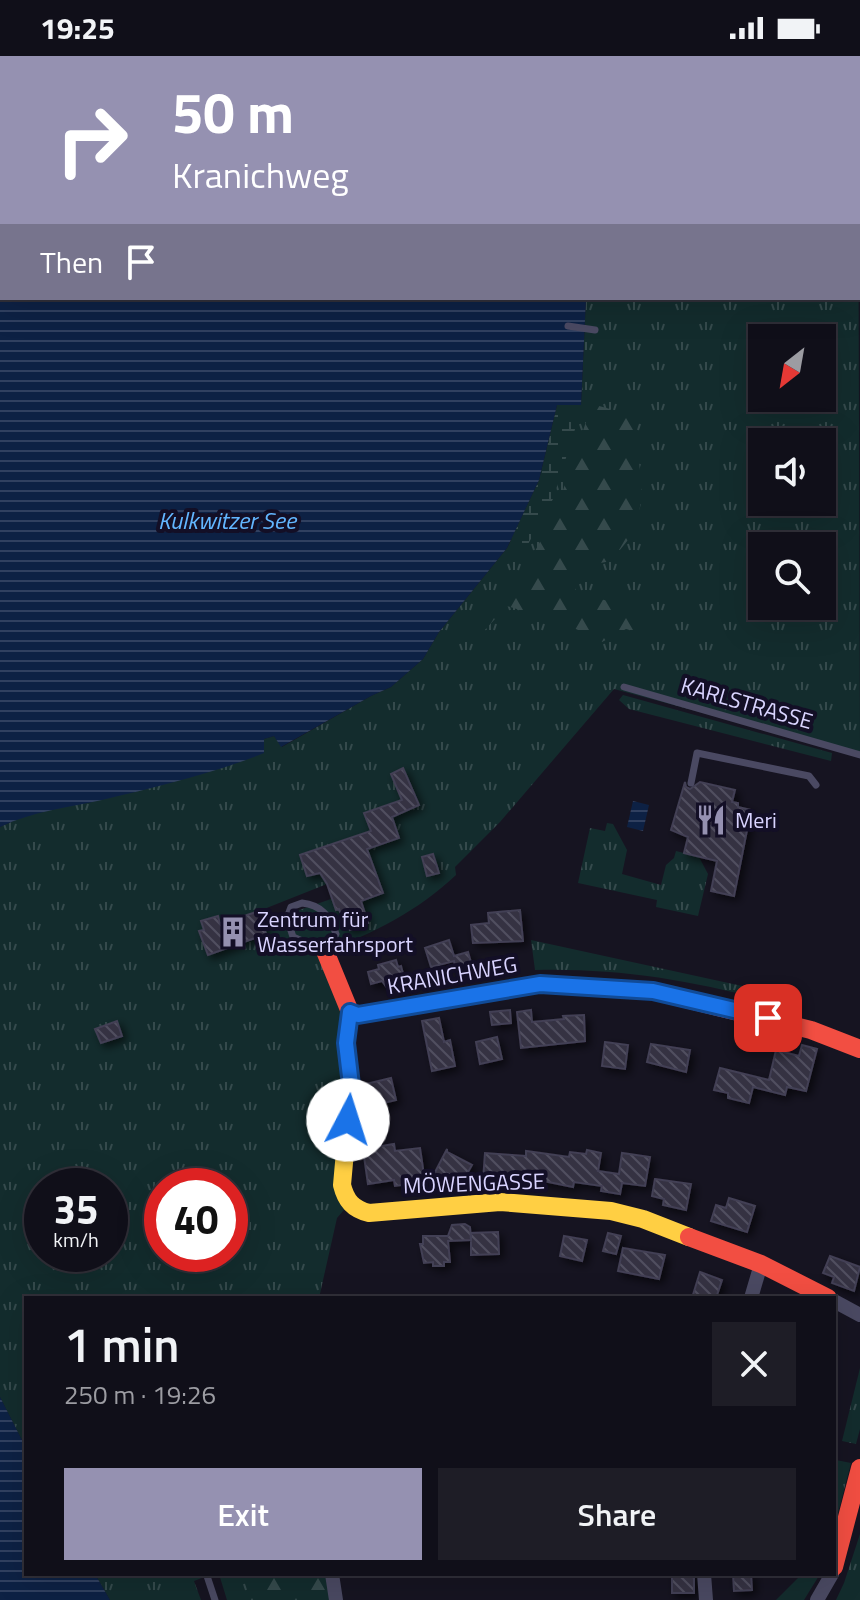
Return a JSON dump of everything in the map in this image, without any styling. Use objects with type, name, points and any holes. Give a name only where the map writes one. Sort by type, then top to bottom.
[{"type":"street","points":[[325,951],[350,1012]]},
{"type":"street","name":"KRANICHWEG","points":[[350,1012],[358,1015],[540,984],[653,991],[811,1030],[860,1049]]},
{"type":"street","name":"MÖWENGASSE","points":[[350,1012],[346,1043],[351,1085],[342,1185],[344,1196],[354,1209],[369,1213],[500,1202],[611,1211],[643,1219],[761,1264],[824,1296]]},
{"type":"street","points":[[752,1296],[761,1264]]},
{"type":"street","points":[[836,1302],[860,1315]]},
{"type":"street","points":[[836,1559],[860,1468]]},
{"type":"street","points":[[332,1576],[336,1600]]},
{"type":"street","points":[[704,1576],[706,1600]]},
{"type":"street","points":[[817,1600],[831,1576]]},
{"type":"lane","points":[[568,326],[595,330]]},
{"type":"lane","name":"KARLSTRASSE","points":[[624,687],[860,755]]},
{"type":"lane","points":[[691,783],[697,753],[809,776],[816,785]]},
{"type":"lane","points":[[302,903],[312,904],[332,920],[336,934],[325,951],[293,937],[287,918],[291,907],[302,903]]},
{"type":"lane","points":[[207,1576],[215,1600]]},
{"type":"green space","points":[[586,300],[859,300],[860,755],[614,689],[500,822],[455,867],[456,875],[395,920],[326,951],[350,1012],[349,1204],[337,1218],[319,1296],[24,1296],[24,1444],[0,1397],[0,827],[26,815],[134,791],[263,744],[264,739],[274,736],[282,747],[391,687],[423,659],[439,632],[507,548],[581,405]],"holes":[[[327,884],[331,899],[262,923],[259,911]]]},
{"type":"green space","points":[[592,404],[635,416],[642,495],[636,530],[611,561],[574,568],[576,594],[628,605],[636,616],[664,626],[657,637],[626,629],[602,642],[570,626],[507,606],[483,632],[481,621],[529,568],[555,514]]},
{"type":"green space","points":[[557,405],[586,405],[576,426],[553,499],[527,546],[511,539],[539,480]]},
{"type":"green space","points":[[623,695],[832,753],[831,761],[629,709],[619,700]]},
{"type":"green space","points":[[607,823],[613,824],[627,850],[622,874],[661,885],[666,865],[674,858],[676,851],[699,857],[708,874],[698,916],[656,907],[657,900],[578,883],[590,828],[605,831]]},
{"type":"green space","points":[[531,940],[765,991],[763,1000],[650,976],[535,970]]},
{"type":"green space","points":[[860,1368],[860,1429],[856,1444],[842,1441]]},
{"type":"green space","points":[[836,1460],[851,1463],[836,1517]]},
{"type":"green space","points":[[860,1534],[860,1600],[836,1600],[844,1583]]},
{"type":"green space","points":[[96,1576],[207,1576],[194,1581],[201,1600],[110,1600]]},
{"type":"green space","points":[[220,1576],[332,1576],[336,1600],[227,1600]]},
{"type":"green space","points":[[245,1576],[326,1576],[329,1600],[251,1600]]},
{"type":"green space","points":[[800,1576],[819,1576],[804,1600],[776,1600]]},
{"type":"water","name":"Kulkwitzer See","points":[[0,300],[586,300],[581,405],[557,405],[539,480],[507,548],[439,632],[423,659],[391,687],[281,747],[274,736],[264,739],[264,753],[224,767],[184,780],[38,814],[0,827]]},
{"type":"water","points":[[633,801],[649,805],[643,831],[627,827]]},
{"type":"water","points":[[0,1397],[24,1444],[24,1576],[96,1576],[110,1600],[0,1600]]},
{"type":"building","points":[[403,768],[419,805],[392,817],[399,838],[367,849],[383,893],[361,901],[368,923],[350,930],[348,925],[345,926],[339,909],[336,910],[320,873],[307,876],[300,855],[371,831],[364,813],[402,800],[391,774]]},
{"type":"building","name":"Meri","points":[[685,782],[690,789],[700,782],[735,790],[732,802],[751,810],[734,896],[711,891],[717,861],[684,853],[688,837],[671,830]]},
{"type":"building","points":[[433,854],[439,873],[427,876],[422,857]]},
{"type":"building","points":[[520,910],[523,941],[473,943],[471,925],[489,923],[488,913]]},
{"type":"building","name":"Zentrum für Wasserfahrsport","points":[[259,911],[266,934],[208,955],[199,931],[204,930],[201,921],[218,916],[220,924]]},
{"type":"building","points":[[449,940],[454,956],[468,952],[472,966],[456,970],[454,961],[431,967],[425,948]]},
{"type":"building","points":[[396,960],[398,967],[401,966],[405,981],[403,985],[388,989],[382,981],[371,984],[368,972],[379,969],[378,965]]},
{"type":"building","points":[[510,1010],[511,1023],[492,1025],[490,1012]]},
{"type":"building","points":[[531,1010],[532,1022],[584,1015],[585,1041],[521,1048],[517,1012]]},
{"type":"building","points":[[439,1018],[444,1042],[450,1040],[455,1066],[432,1071],[422,1021]]},
{"type":"building","points":[[117,1021],[122,1036],[101,1043],[95,1029]]},
{"type":"building","points":[[497,1037],[502,1059],[480,1064],[476,1042]]},
{"type":"building","points":[[605,1042],[628,1045],[625,1069],[602,1066]]},
{"type":"building","points":[[651,1044],[690,1050],[686,1072],[647,1062]]},
{"type":"building","points":[[802,1045],[817,1049],[806,1091],[787,1087],[785,1095],[753,1087],[749,1103],[728,1098],[728,1093],[714,1090],[720,1068],[769,1080],[776,1050],[799,1056]]},
{"type":"building","points":[[391,1078],[396,1100],[371,1106],[366,1084]]},
{"type":"building","points":[[394,1144],[395,1151],[420,1148],[425,1182],[395,1186],[394,1180],[368,1184],[363,1149]]},
{"type":"building","points":[[447,1149],[447,1152],[472,1165],[463,1181],[447,1173],[446,1188],[432,1188],[432,1178]]},
{"type":"building","points":[[587,1150],[601,1153],[598,1171],[619,1174],[622,1153],[650,1157],[645,1186],[622,1183],[620,1194],[601,1191],[602,1186],[574,1182],[573,1187],[519,1176],[518,1182],[483,1181],[485,1153],[526,1156],[526,1151],[569,1157],[570,1152],[586,1154]]},
{"type":"building","points":[[655,1179],[691,1184],[686,1210],[663,1205],[664,1199],[652,1196]]},
{"type":"building","points":[[729,1198],[755,1206],[747,1232],[711,1221],[716,1205],[726,1208]]},
{"type":"building","points":[[465,1224],[470,1227],[471,1240],[448,1241],[450,1262],[444,1262],[444,1266],[424,1263],[420,1244],[423,1244],[423,1236],[448,1236],[452,1225]]},
{"type":"building","points":[[498,1232],[499,1254],[471,1255],[471,1233]]},
{"type":"building","points":[[608,1233],[621,1236],[616,1254],[603,1251]]},
{"type":"building","points":[[564,1236],[587,1240],[582,1261],[560,1256]]},
{"type":"building","points":[[623,1248],[665,1255],[659,1279],[618,1271]]},
{"type":"building","points":[[830,1256],[860,1267],[854,1291],[832,1283],[834,1277],[823,1273]]},
{"type":"building","points":[[700,1272],[722,1280],[717,1296],[693,1296]]},
{"type":"building","points":[[672,1576],[694,1576],[694,1593],[672,1593]]},
{"type":"building","points":[[733,1576],[751,1576],[752,1590],[734,1591]]},
{"type":"traffic: slow","points":[[350,1012],[346,1043],[351,1085],[342,1185],[354,1207],[369,1213],[500,1202],[611,1211],[643,1219],[689,1237]]},
{"type":"traffic: jam","points":[[325,951],[350,1012],[358,1015],[540,984],[653,991],[811,1030],[860,1049]]},
{"type":"traffic: jam","points":[[689,1237],[761,1264],[824,1296]]},
{"type":"traffic: jam","points":[[836,1559],[860,1468]]},
{"type":"place","name":"Meri","points":[[711,820]]},
{"type":"place","name":"Zentrum für Wasserfahrsport","points":[[233,932]]},
{"type":"route","points":[[348,1120],[351,1085],[346,1043],[350,1012],[358,1015],[540,984],[653,991],[768,1018]]}]
